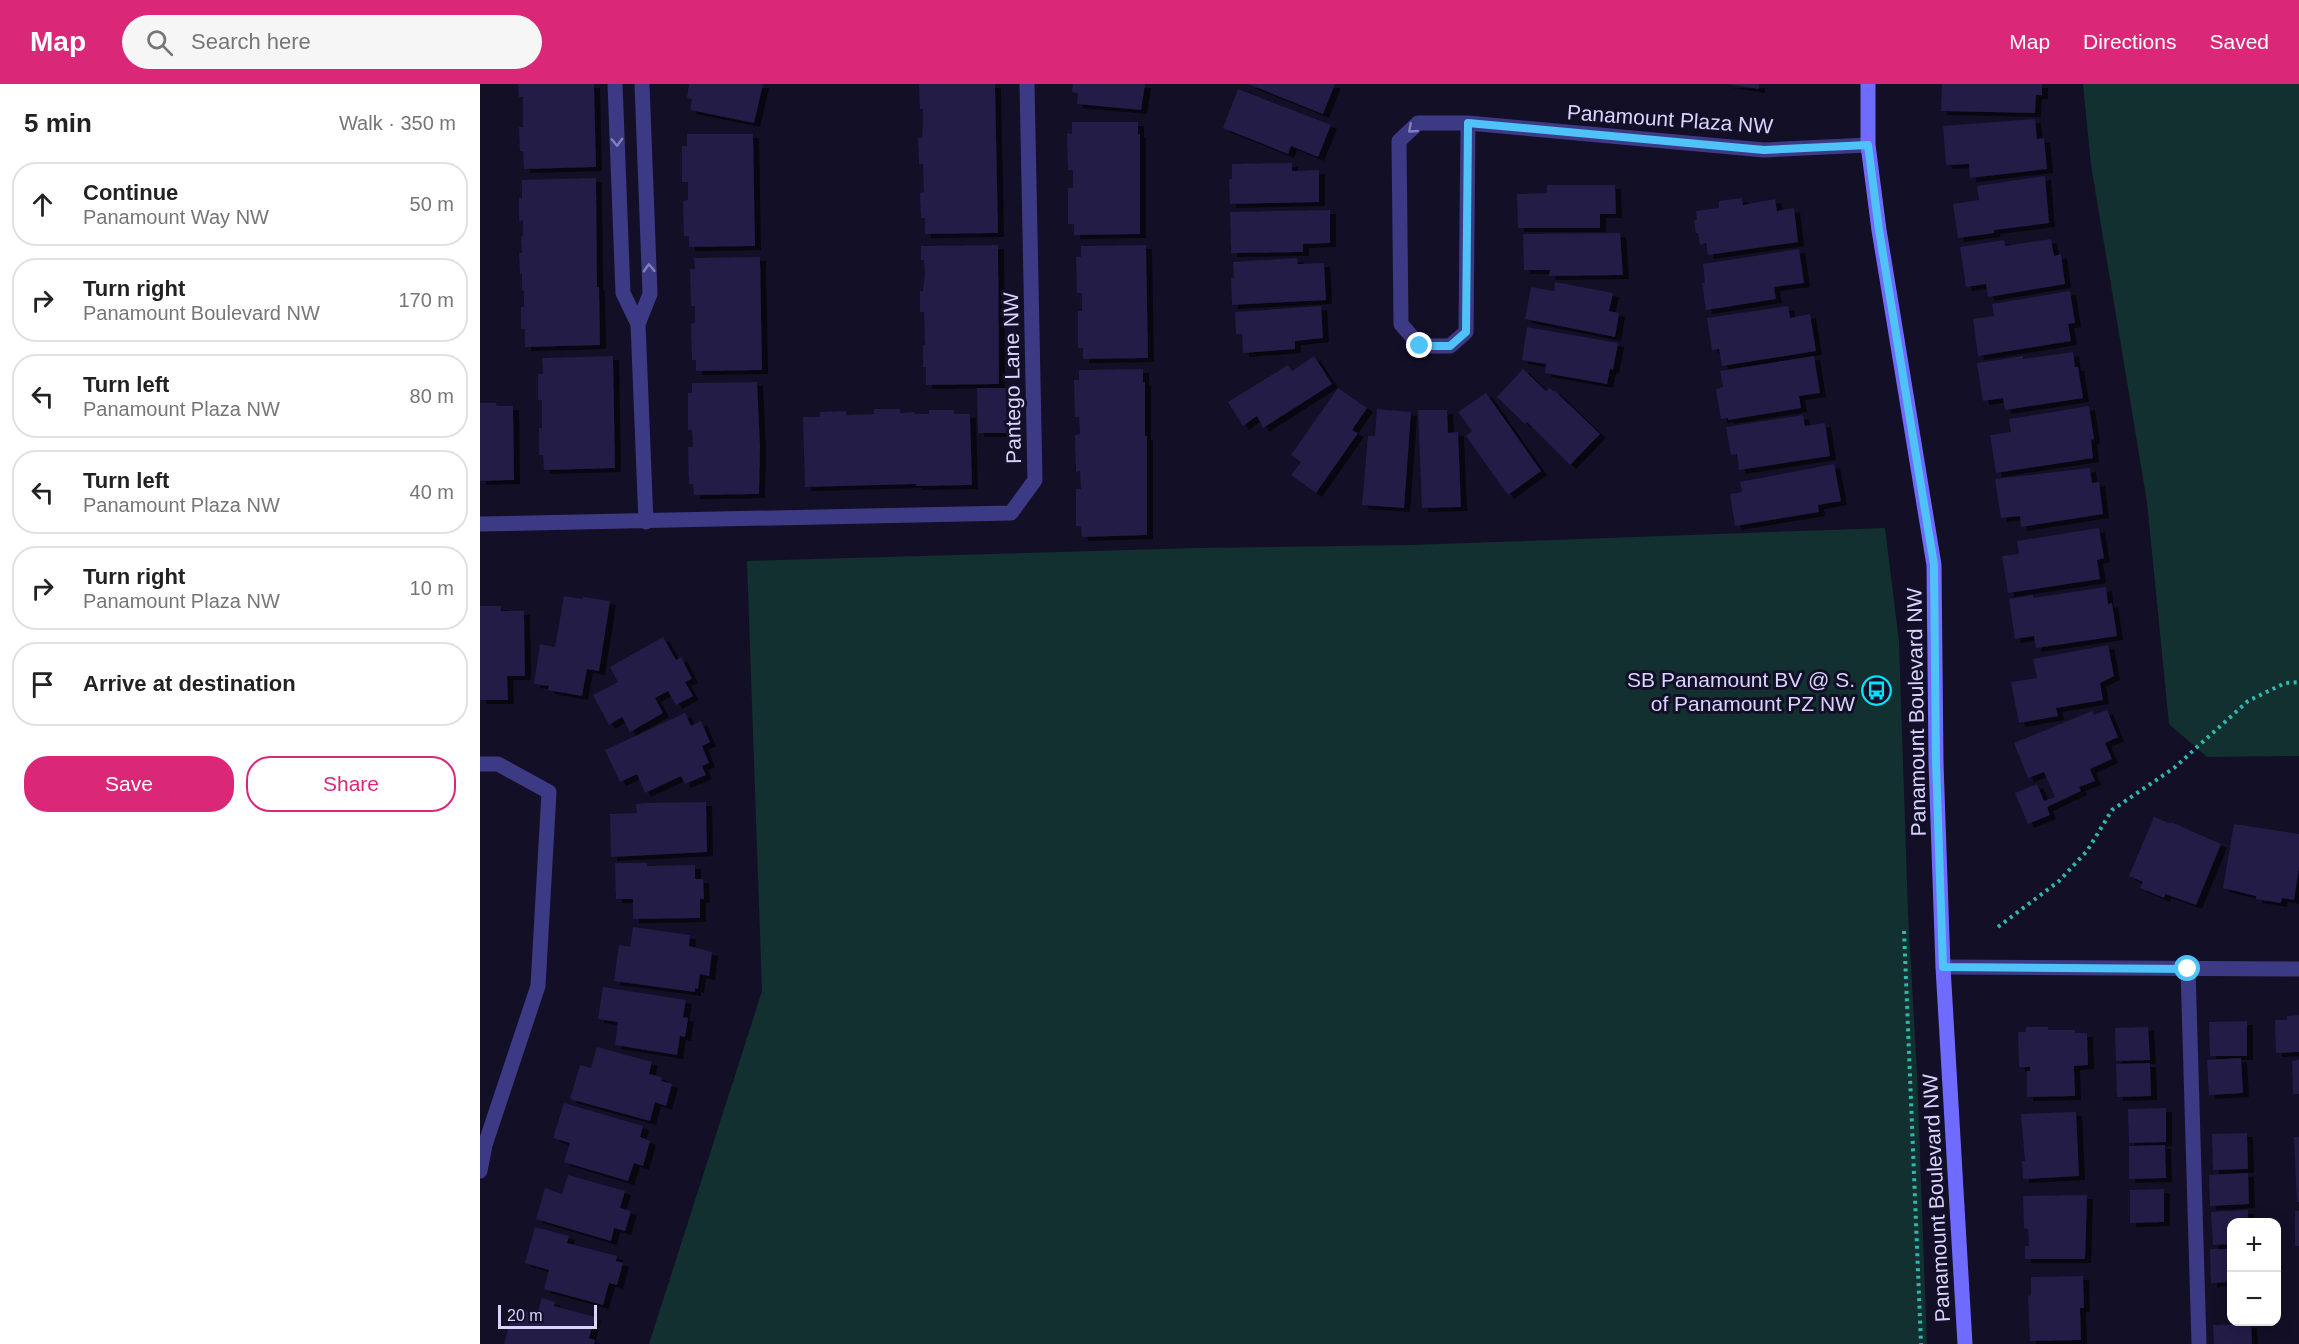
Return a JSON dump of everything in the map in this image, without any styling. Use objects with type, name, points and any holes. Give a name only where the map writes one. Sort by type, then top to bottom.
[{"type":"street","points":[[615,84],[623,293],[638,324],[646,522]]},
{"type":"street","points":[[638,324],[650,294],[642,84]]},
{"type":"street","name":"Pantego Lane NW","points":[[480,524],[1011,513],[1035,480],[1027,84]]},
{"type":"street","name":"Panamount Boulevard NW","points":[[1868,84],[1868,145],[1881,242],[1934,565],[1936,763],[1943,967],[1965,1344]]},
{"type":"street","name":"Panamount Plaza NW","points":[[1468,123],[1466,332],[1450,346],[1420,346],[1401,324],[1399,141],[1418,123],[1468,123],[1764,150],[1868,145]]},
{"type":"street","points":[[480,764],[498,764],[549,792],[538,986],[483,1144],[480,1171]]},
{"type":"street","points":[[1943,967],[2299,969]]},
{"type":"street","points":[[2188,969],[2199,1344]]},
{"type":"path","points":[[1998,927],[2059,881],[2087,851],[2112,810],[2174,768],[2248,701],[2285,684],[2299,682]]},
{"type":"path","points":[[1904,932],[1921,1344]]},
{"type":"green space","points":[[2083,84],[2299,84],[2299,756],[2207,757],[2169,724],[2147,502],[2091,165]]},
{"type":"green space","points":[[1885,528],[1899,642],[1927,1344],[649,1344],[762,991],[747,561],[1197,548],[1411,545]]},
{"type":"building","points":[[518,84],[594,84],[596,167],[524,169],[523,151],[520,151],[519,127],[523,127],[523,97],[519,97]]},
{"type":"building","points":[[689,84],[763,84],[754,123],[690,110],[692,99],[687,98]]},
{"type":"building","points":[[919,84],[995,84],[998,233],[925,234],[925,218],[921,218],[920,193],[924,192],[923,164],[919,164],[918,138],[922,138],[923,109],[920,109]]},
{"type":"building","points":[[1073,84],[1145,84],[1141,110],[1077,104],[1078,93],[1072,92]]},
{"type":"building","points":[[1248,84],[1335,84],[1323,114]]},
{"type":"building","points":[[1726,84],[1759,84],[1759,89]]},
{"type":"building","points":[[1942,84],[2042,84],[2042,95],[2036,95],[2035,113],[1941,111]]},
{"type":"building","points":[[1238,89],[1331,125],[1318,157],[1291,146],[1288,154],[1223,128]]},
{"type":"building","points":[[2035,119],[2037,139],[2044,138],[2047,169],[1970,178],[1969,164],[1946,165],[1943,126]]},
{"type":"building","points":[[1072,122],[1138,122],[1140,234],[1074,235],[1074,224],[1068,224],[1068,188],[1073,188],[1073,170],[1068,170],[1067,133],[1072,134]]},
{"type":"building","points":[[687,134],[753,134],[755,246],[689,247],[689,236],[684,236],[683,201],[688,200],[688,182],[682,182],[682,146],[687,146]]},
{"type":"building","points":[[1292,163],[1292,171],[1319,170],[1319,202],[1230,204],[1229,179],[1232,179],[1232,164]]},
{"type":"building","points":[[2045,176],[2049,223],[1994,230],[1994,233],[1958,238],[1953,204],[1979,200],[1977,186]]},
{"type":"building","points":[[596,178],[600,345],[525,347],[525,329],[521,329],[524,291],[522,291],[519,253],[522,253],[521,236],[523,236],[523,220],[519,221],[522,180]]},
{"type":"building","points":[[1547,185],[1615,185],[1616,214],[1600,214],[1600,228],[1518,228],[1517,194],[1547,193]]},
{"type":"building","points":[[1742,198],[1743,205],[1775,199],[1777,211],[1794,208],[1798,242],[1708,255],[1706,243],[1700,245],[1698,233],[1696,233],[1694,220],[1697,220],[1696,211],[1719,208],[1719,201]]},
{"type":"building","points":[[1330,210],[1330,243],[1303,244],[1303,252],[1231,253],[1230,212]]},
{"type":"building","points":[[1620,233],[1623,275],[1549,276],[1550,270],[1524,270],[1523,234]]},
{"type":"building","points":[[2051,239],[2054,256],[2061,254],[2065,284],[1988,297],[1986,284],[1966,287],[1960,247],[2004,240],[2005,246]]},
{"type":"building","points":[[998,245],[999,384],[926,385],[926,367],[923,367],[924,312],[920,312],[920,291],[923,291],[925,274],[924,260],[921,260],[921,246]]},
{"type":"building","points":[[1146,245],[1148,358],[1083,359],[1083,348],[1078,348],[1078,311],[1082,311],[1082,293],[1077,293],[1076,257],[1081,257],[1081,246]]},
{"type":"building","points":[[1799,249],[1804,283],[1774,287],[1776,299],[1706,310],[1702,283],[1705,283],[1703,264]]},
{"type":"building","points":[[760,257],[762,370],[696,371],[696,360],[692,360],[691,324],[695,323],[695,306],[691,306],[690,269],[695,269],[694,258]]},
{"type":"building","points":[[1297,258],[1298,264],[1324,263],[1326,300],[1232,305],[1233,262]]},
{"type":"building","points":[[1555,282],[1613,293],[1609,311],[1619,313],[1615,337],[1525,319],[1531,287],[1554,291]]},
{"type":"building","points":[[2070,291],[2075,323],[2068,324],[2071,341],[1978,356],[1973,319],[1994,316],[1992,304]]},
{"type":"building","points":[[1321,306],[1323,338],[1295,341],[1295,349],[1243,353],[1242,334],[1236,334],[1235,312]]},
{"type":"building","points":[[1788,306],[1790,318],[1810,314],[1816,351],[1722,366],[1719,349],[1712,350],[1707,318]]},
{"type":"building","points":[[1527,327],[1618,343],[1613,370],[1610,369],[1607,384],[1545,373],[1546,364],[1522,360]]},
{"type":"building","points":[[2073,352],[2083,398],[2005,410],[2003,398],[1983,401],[1977,363]]},
{"type":"building","points":[[613,356],[615,468],[544,470],[543,455],[539,455],[542,400],[538,400],[538,374],[543,374],[542,358]]},
{"type":"building","points":[[1314,356],[1332,384],[1263,428],[1257,416],[1243,426],[1228,402],[1288,365],[1292,371]]},
{"type":"building","points":[[1814,356],[1820,393],[1799,396],[1801,408],[1728,420],[1728,418],[1721,419],[1716,389],[1723,387],[1720,371]]},
{"type":"building","points":[[1143,369],[1145,436],[1147,436],[1147,535],[1082,537],[1081,526],[1076,526],[1076,489],[1081,489],[1080,471],[1076,472],[1075,435],[1080,434],[1079,417],[1075,417],[1074,380],[1079,380],[1079,370]]},
{"type":"building","points":[[1523,369],[1546,391],[1550,388],[1554,390],[1600,434],[1570,465],[1527,422],[1525,424],[1497,397]]},
{"type":"building","points":[[757,382],[760,448],[759,494],[694,495],[693,484],[689,484],[688,447],[693,447],[692,430],[688,430],[688,393],[692,393],[692,383]]},
{"type":"building","points":[[977,388],[1006,388],[1007,433],[978,433]]},
{"type":"building","points":[[1338,388],[1367,408],[1352,430],[1358,433],[1316,493],[1291,475],[1301,462],[1291,455]]},
{"type":"building","points":[[1486,393],[1541,471],[1508,495],[1466,436],[1472,431],[1458,412]]},
{"type":"building","points":[[480,403],[513,406],[514,480],[480,481]]},
{"type":"building","points":[[2089,406],[2094,439],[2091,440],[2093,458],[1996,473],[1990,435],[2011,432],[2009,419]]},
{"type":"building","points":[[874,409],[900,409],[900,413],[915,412],[915,414],[929,414],[929,410],[954,410],[954,414],[970,414],[972,485],[805,487],[803,417],[820,417],[820,412],[846,411],[846,415],[874,414]]},
{"type":"building","points":[[1377,409],[1411,412],[1404,508],[1362,505],[1368,436],[1375,436]]},
{"type":"building","points":[[1418,410],[1447,410],[1448,433],[1458,432],[1461,507],[1422,508]]},
{"type":"building","points":[[1803,415],[1805,426],[1825,423],[1830,456],[1739,470],[1737,454],[1731,455],[1726,427]]},
{"type":"building","points":[[1834,464],[1841,501],[1818,505],[1819,512],[1735,526],[1730,494],[1742,492],[1740,482]]},
{"type":"building","points":[[2090,468],[2092,483],[2099,482],[2103,514],[2021,527],[2020,516],[2001,518],[1995,479]]},
{"type":"building","points":[[2099,528],[2104,558],[2097,560],[2100,579],[2008,593],[2002,556],[2019,554],[2017,541]]},
{"type":"building","points":[[2106,587],[2108,604],[2112,603],[2117,636],[2036,648],[2034,636],[2015,639],[2009,599],[2033,595],[2033,598]]},
{"type":"building","points":[[564,596],[610,601],[599,671],[587,669],[582,696],[548,690],[549,686],[534,684],[540,644],[555,647]]},
{"type":"building","points":[[480,606],[501,606],[501,611],[524,611],[525,676],[507,676],[508,700],[480,700]]},
{"type":"building","points":[[663,637],[676,660],[681,657],[692,679],[685,682],[693,696],[676,705],[668,691],[655,698],[663,713],[630,732],[622,717],[609,725],[593,695],[618,682],[610,667]]},
{"type":"building","points":[[2108,645],[2114,676],[2100,683],[2103,700],[2056,708],[2058,716],[2019,723],[2011,682],[2037,678],[2033,659]]},
{"type":"building","points":[[2107,710],[2118,737],[2105,743],[2112,759],[2090,769],[2095,781],[2079,787],[2081,791],[2047,807],[2050,815],[2028,824],[2015,793],[2037,784],[2044,801],[2055,797],[2044,772],[2028,778],[2014,743],[2092,711],[2094,715]]},
{"type":"building","points":[[685,713],[691,726],[701,721],[710,742],[702,746],[709,763],[702,766],[706,775],[685,784],[681,776],[645,793],[637,774],[620,782],[605,750]]},
{"type":"building","points":[[706,802],[707,852],[611,857],[610,814],[637,813],[636,804]]},
{"type":"building","points":[[2154,817],[2221,844],[2196,905],[2165,894],[2164,898],[2140,888],[2143,882],[2129,876]]},
{"type":"building","points":[[2234,824],[2299,834],[2299,867],[2294,900],[2282,898],[2281,903],[2256,899],[2256,896],[2223,888]]},
{"type":"building","points":[[615,863],[647,863],[647,866],[695,865],[695,879],[703,879],[704,899],[700,899],[700,918],[633,919],[633,899],[616,899]]},
{"type":"building","points":[[633,927],[690,935],[689,946],[712,952],[709,976],[700,974],[698,989],[695,988],[695,992],[614,981],[619,945],[630,947]]},
{"type":"building","points":[[603,987],[686,1000],[683,1017],[688,1018],[685,1037],[680,1036],[677,1055],[615,1045],[618,1022],[598,1019]]},
{"type":"building","points":[[2299,1015],[2299,1052],[2276,1053],[2275,1020],[2287,1020],[2287,1016]]},
{"type":"building","points":[[2247,1021],[2247,1056],[2210,1056],[2209,1022]]},
{"type":"building","points":[[2026,1027],[2048,1027],[2048,1030],[2075,1030],[2075,1033],[2087,1033],[2088,1065],[2074,1066],[2075,1096],[2027,1097],[2027,1071],[2030,1071],[2030,1067],[2019,1067],[2018,1032],[2026,1032]]},
{"type":"building","points":[[2148,1027],[2150,1060],[2116,1061],[2115,1028]]},
{"type":"building","points":[[597,1047],[652,1062],[649,1074],[662,1077],[661,1081],[672,1084],[666,1106],[655,1102],[650,1121],[570,1099],[580,1065],[591,1068]]},
{"type":"building","points":[[2241,1058],[2243,1093],[2209,1095],[2207,1060]]},
{"type":"building","points":[[2299,1060],[2299,1094],[2293,1094],[2292,1061]]},
{"type":"building","points":[[2150,1063],[2151,1096],[2117,1097],[2116,1064]]},
{"type":"building","points":[[564,1103],[643,1126],[640,1137],[650,1141],[643,1166],[634,1163],[628,1181],[564,1162],[570,1143],[553,1138]]},
{"type":"building","points":[[2166,1108],[2166,1142],[2129,1143],[2128,1109]]},
{"type":"building","points":[[2076,1112],[2079,1176],[2023,1179],[2022,1161],[2025,1161],[2021,1114]]},
{"type":"building","points":[[2247,1133],[2248,1169],[2213,1170],[2212,1134]]},
{"type":"building","points":[[2294,1137],[2299,1137],[2299,1202],[2297,1202]]},
{"type":"building","points":[[2165,1145],[2166,1178],[2129,1179],[2129,1146]]},
{"type":"building","points":[[2248,1173],[2249,1204],[2210,1206],[2209,1175]]},
{"type":"building","points":[[568,1175],[625,1191],[620,1208],[631,1211],[625,1231],[614,1228],[611,1241],[536,1219],[545,1188],[562,1194]]},
{"type":"building","points":[[2164,1189],[2164,1222],[2130,1223],[2130,1190]]},
{"type":"building","points":[[2087,1195],[2085,1259],[2025,1259],[2025,1246],[2029,1246],[2028,1229],[2024,1228],[2023,1196]]},
{"type":"building","points":[[2248,1210],[2248,1218],[2227,1218],[2227,1244],[2213,1245],[2211,1212]]},
{"type":"building","points":[[2295,1211],[2299,1211],[2299,1246],[2295,1246]]},
{"type":"building","points":[[535,1227],[569,1236],[567,1243],[617,1256],[616,1261],[623,1263],[617,1285],[609,1283],[603,1305],[544,1289],[549,1270],[525,1263]]},
{"type":"building","points":[[2210,1249],[2227,1249],[2227,1282],[2211,1283]]},
{"type":"building","points":[[2083,1276],[2084,1308],[2080,1308],[2081,1340],[2030,1341],[2028,1296],[2031,1295],[2031,1277]]},
{"type":"building","points":[[542,1298],[555,1302],[554,1306],[595,1317],[589,1338],[595,1340],[594,1344],[504,1344],[514,1308],[529,1312],[528,1315],[536,1317]]},
{"type":"building","points":[[2213,1325],[2251,1326],[2252,1344],[2214,1344]]},
{"type":"place","name":"SB Panamount BV @ S. of Panamount PZ NW","points":[[1876,691]]},
{"type":"route","points":[[1420,346],[1450,346],[1466,332],[1468,123],[1764,150],[1868,145],[1879,230],[1934,565],[1936,763],[1943,967],[2188,969]]}]
